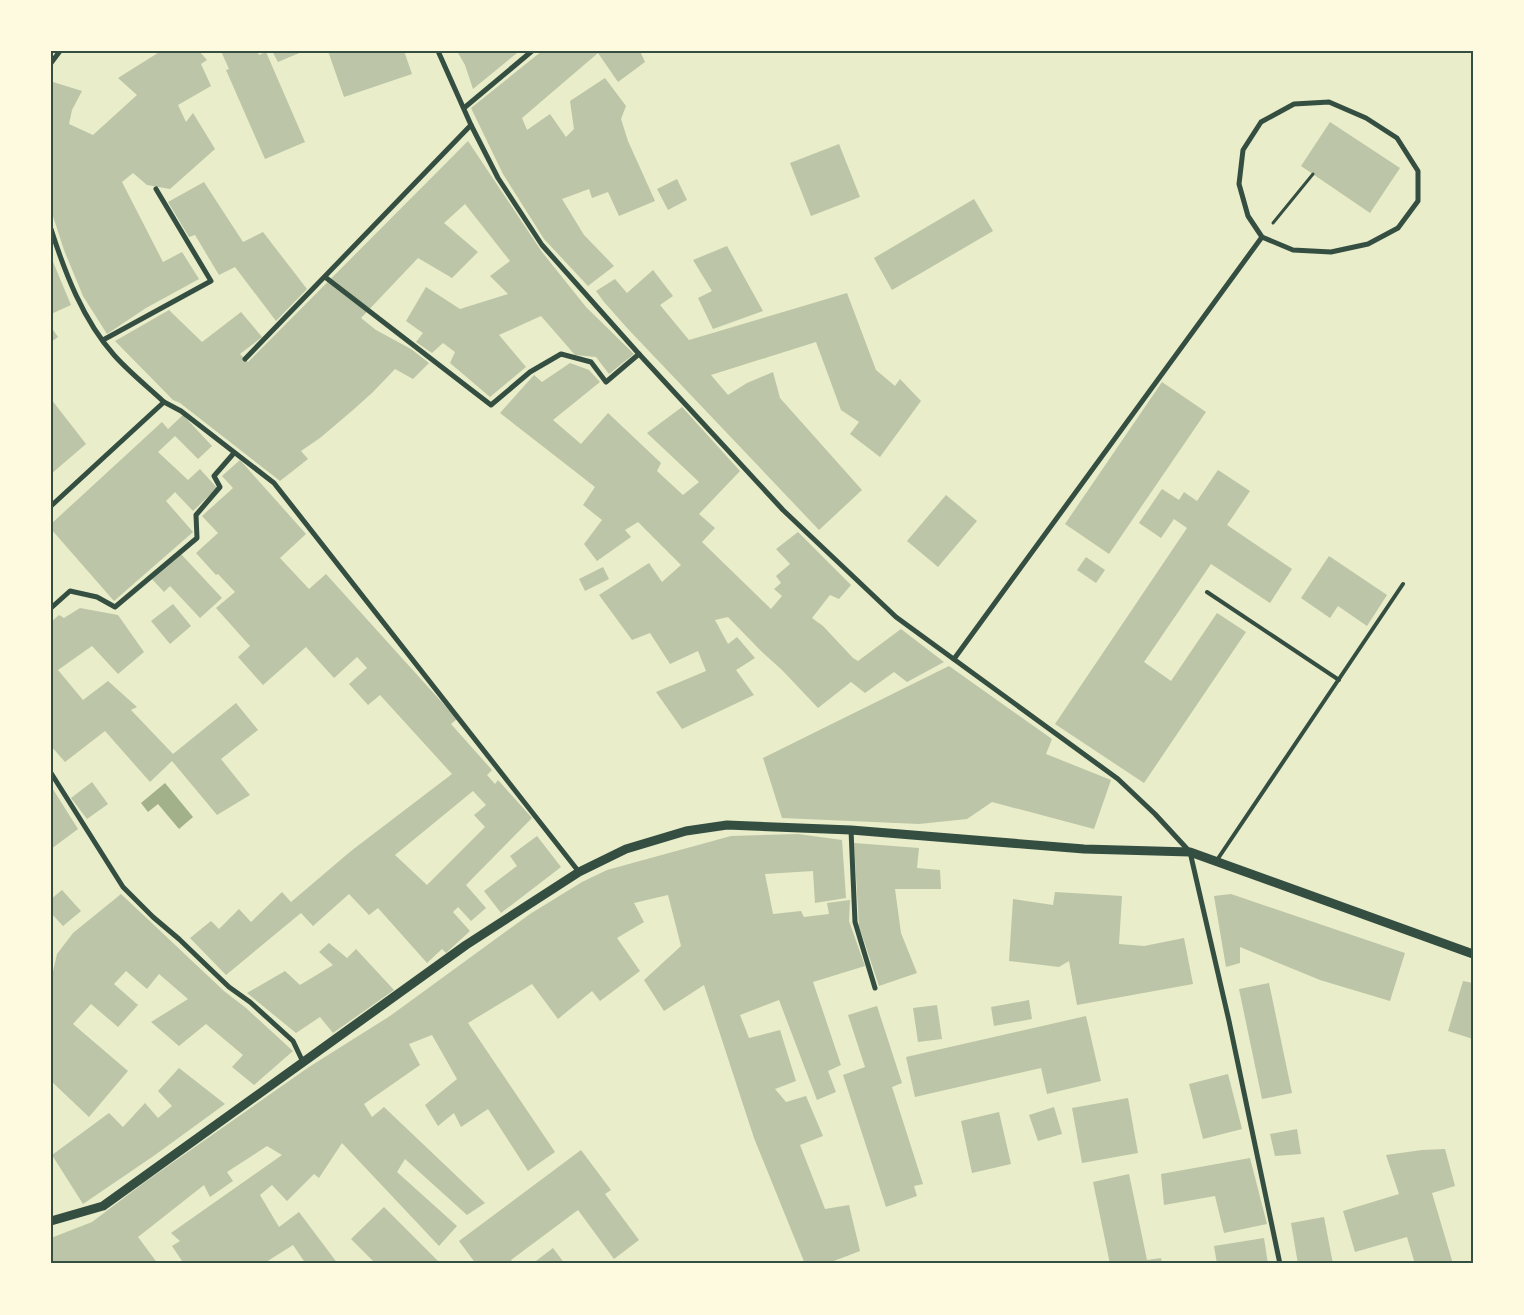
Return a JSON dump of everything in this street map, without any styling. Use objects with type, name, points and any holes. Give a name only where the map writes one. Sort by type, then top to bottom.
[{"type":"street","points":[[51,63],[60,51]]},
{"type":"street","points":[[438,51],[471,125],[498,178],[542,245],[639,354],[783,510],[896,617],[1118,778],[1190,852],[1229,1021],[1280,1264]]},
{"type":"street","points":[[464,108],[532,51]]},
{"type":"street","points":[[1329,102],[1366,118],[1397,138],[1418,172],[1418,201],[1398,228],[1368,244],[1331,252],[1293,250],[1262,237],[1248,216],[1238,184],[1243,150],[1261,122],[1294,104],[1329,102]]},
{"type":"street","points":[[245,360],[471,125]]},
{"type":"street","points":[[103,340],[211,281],[156,189]]},
{"type":"street","points":[[51,229],[58,252],[78,298],[88,318],[114,355],[164,402],[180,411],[274,483],[579,872]]},
{"type":"street","points":[[954,660],[1262,237]]},
{"type":"street","points":[[325,277],[491,405],[530,372],[561,354],[591,362],[606,382],[639,354]]},
{"type":"street","points":[[51,506],[164,402]]},
{"type":"street","points":[[51,608],[70,591],[97,597],[115,607],[197,538],[196,515],[220,487],[214,476],[234,453]]},
{"type":"street","points":[[51,773],[123,887],[229,987],[250,1002],[294,1041],[304,1062]]},
{"type":"street","points":[[51,1220],[103,1206],[466,945],[579,872],[626,849],[686,831],[727,825],[851,830],[1084,849],[1190,852],[1473,954]]},
{"type":"street","points":[[851,830],[854,922],[875,988]]},
{"type":"lane","points":[[1217,861],[1403,584]]},
{"type":"lane","points":[[1207,592],[1339,680]]},
{"type":"path","points":[[1262,237],[1313,174]]},
{"type":"shaded area","points":[[165,783],[193,817],[179,829],[158,804],[148,812],[141,803]]},
{"type":"building","points":[[161,51],[199,51],[207,60],[201,64],[211,86],[178,105],[186,122],[193,113],[215,149],[170,189],[147,185],[133,173],[122,182],[163,262],[182,252],[199,279],[146,308],[107,334],[83,296],[64,250],[51,210],[51,88],[53,82],[82,91],[72,110],[69,124],[93,135],[137,95],[118,78]]},
{"type":"building","points":[[221,51],[257,51],[259,55],[266,52],[305,142],[265,159],[226,70],[229,69]]},
{"type":"building","points":[[272,51],[304,51],[278,62]]},
{"type":"building","points":[[328,51],[404,51],[412,74],[344,97]]},
{"type":"building","points":[[457,51],[516,51],[517,53],[473,89],[465,65]]},
{"type":"building","points":[[542,51],[640,51],[645,62],[618,82],[598,53],[522,118],[527,130],[550,114],[566,137],[574,129],[570,101],[605,78],[626,106],[621,119],[628,141],[655,201],[619,216],[608,192],[592,198],[589,189],[562,199],[584,235],[614,266],[588,286],[544,239],[503,174],[471,108]]},
{"type":"building","points":[[1330,122],[1400,168],[1370,213],[1301,166]]},
{"type":"building","points":[[468,141],[542,252],[586,307],[634,354],[609,374],[596,357],[575,355],[541,316],[499,335],[526,367],[490,397],[450,363],[455,352],[443,343],[432,353],[416,342],[423,333],[406,321],[426,287],[460,309],[508,294],[490,276],[510,261],[465,204],[444,223],[478,252],[452,278],[418,258],[361,318],[376,330],[411,349],[429,363],[413,379],[395,369],[353,410],[320,438],[301,451],[308,459],[280,481],[180,403],[173,400],[115,341],[169,310],[202,342],[241,312],[262,337],[240,354],[248,362]]},
{"type":"building","points":[[839,144],[860,197],[811,216],[790,163]]},
{"type":"building","points":[[677,179],[687,200],[668,210],[657,189]]},
{"type":"building","points":[[204,182],[243,242],[263,232],[307,289],[276,321],[235,267],[219,275],[195,235],[189,237],[168,202]]},
{"type":"building","points":[[974,199],[993,231],[892,290],[874,258]]},
{"type":"building","points":[[727,246],[763,311],[713,329],[698,298],[712,291],[693,260]]},
{"type":"building","points":[[51,257],[71,305],[51,314]]},
{"type":"building","points":[[653,270],[673,296],[660,305],[689,340],[847,293],[876,370],[895,386],[900,379],[921,401],[880,457],[850,434],[859,422],[841,410],[816,342],[711,375],[728,395],[747,383],[773,372],[780,398],[862,490],[819,530],[628,329],[596,291],[615,279],[627,293]]},
{"type":"building","points":[[51,327],[58,337],[51,342]]},
{"type":"building","points":[[570,363],[589,370],[600,382],[553,420],[581,444],[608,413],[661,463],[657,471],[683,495],[699,482],[647,433],[682,407],[740,471],[699,514],[715,528],[702,542],[771,609],[782,596],[774,589],[781,583],[776,576],[790,564],[776,549],[798,532],[851,585],[839,599],[830,595],[812,618],[823,626],[853,658],[858,661],[901,629],[944,662],[907,682],[894,672],[865,693],[851,682],[818,708],[728,617],[715,620],[728,644],[737,637],[755,658],[736,670],[754,695],[682,729],[656,692],[706,671],[698,651],[670,664],[650,633],[632,640],[599,595],[649,563],[662,582],[681,565],[638,522],[625,530],[631,537],[597,561],[584,544],[602,520],[583,505],[595,487],[500,413],[534,375],[542,382]]},
{"type":"building","points":[[1162,382],[1206,412],[1109,554],[1065,524]]},
{"type":"building","points":[[51,399],[86,444],[51,474]]},
{"type":"building","points":[[183,415],[212,446],[198,459],[175,436],[158,452],[188,480],[200,469],[217,488],[193,511],[175,492],[166,501],[193,532],[114,601],[51,529],[51,524],[162,422],[168,429]]},
{"type":"building","points":[[240,460],[306,534],[280,558],[309,589],[326,574],[457,719],[451,724],[492,770],[487,775],[495,784],[498,780],[532,818],[466,885],[486,908],[471,921],[458,907],[453,912],[470,931],[446,953],[442,949],[427,963],[378,908],[369,915],[349,894],[313,926],[301,913],[226,975],[190,938],[211,921],[219,929],[239,909],[251,922],[282,892],[291,902],[351,851],[452,774],[380,695],[368,705],[349,684],[367,668],[357,657],[334,678],[306,647],[263,685],[238,657],[250,646],[216,608],[235,592],[196,553],[218,533],[202,516],[233,488],[222,476]],"holes":[[[473,791],[486,805],[474,815],[485,827],[427,885],[395,855]]]},
{"type":"building","points":[[1218,470],[1250,491],[1227,525],[1292,569],[1270,603],[1211,564],[1144,662],[1171,681],[1217,613],[1246,632],[1144,783],[1055,724],[1187,528],[1174,519],[1161,538],[1139,523],[1162,489],[1179,500],[1184,492],[1197,501]]},
{"type":"building","points":[[946,495],[977,521],[938,567],[907,541]]},
{"type":"building","points":[[180,553],[222,598],[200,618],[170,586],[164,592],[152,579]]},
{"type":"building","points":[[1329,556],[1387,595],[1367,626],[1338,606],[1330,618],[1301,598]]},
{"type":"building","points":[[1086,557],[1105,570],[1096,583],[1077,570]]},
{"type":"building","points":[[603,567],[609,579],[585,591],[579,579]]},
{"type":"building","points":[[173,604],[191,626],[170,644],[151,621]]},
{"type":"building","points":[[80,608],[118,615],[144,652],[118,674],[92,646],[58,670],[83,700],[108,681],[137,707],[131,710],[173,754],[236,703],[258,730],[221,759],[250,795],[217,815],[172,761],[150,782],[105,731],[65,762],[51,746],[51,622],[59,615],[64,618]]},
{"type":"building","points":[[949,666],[1052,739],[1046,754],[1111,780],[1094,829],[992,802],[967,819],[919,824],[782,818],[763,758]]},
{"type":"building","points":[[92,782],[108,804],[87,819],[71,798]]},
{"type":"building","points":[[51,786],[78,829],[51,849]]},
{"type":"building","points":[[798,834],[842,840],[846,898],[815,903],[813,871],[765,874],[773,914],[801,911],[804,917],[829,914],[827,903],[850,900],[849,921],[865,966],[813,982],[841,1065],[828,1071],[836,1092],[817,1100],[779,1000],[740,1015],[749,1038],[780,1030],[796,1081],[775,1089],[786,1102],[806,1096],[823,1136],[800,1145],[825,1209],[849,1205],[860,1251],[826,1264],[805,1264],[754,1138],[704,985],[664,1011],[644,980],[681,946],[668,895],[634,903],[644,922],[617,938],[640,971],[600,1001],[592,991],[558,1019],[532,984],[468,1023],[555,1152],[528,1171],[488,1109],[461,1127],[454,1113],[438,1126],[425,1105],[457,1079],[432,1035],[409,1044],[420,1065],[364,1104],[372,1117],[384,1107],[485,1203],[467,1215],[405,1159],[397,1172],[457,1226],[439,1246],[342,1143],[319,1178],[314,1174],[287,1201],[272,1185],[260,1195],[279,1227],[299,1212],[338,1264],[306,1264],[293,1245],[263,1264],[184,1264],[172,1246],[180,1241],[171,1233],[282,1155],[267,1146],[227,1172],[233,1181],[210,1197],[204,1185],[138,1237],[158,1264],[51,1264],[51,1238],[92,1222],[145,1182],[309,1067],[390,1016],[530,914],[582,882],[607,870],[731,836]]},
{"type":"building","points":[[537,836],[561,867],[501,913],[484,891],[517,866],[510,856]]},
{"type":"building","points":[[854,843],[919,848],[917,868],[940,870],[941,889],[895,889],[901,933],[917,973],[879,986],[859,926]]},
{"type":"building","points":[[62,890],[81,911],[63,926],[51,913],[51,899]]},
{"type":"building","points":[[1055,892],[1122,896],[1119,944],[1144,946],[1184,938],[1193,984],[1077,1005],[1069,961],[1059,967],[1009,961],[1013,899],[1053,905]]},
{"type":"building","points":[[121,894],[224,991],[246,1008],[293,1051],[254,1085],[232,1067],[243,1055],[206,1024],[179,1046],[151,1022],[188,999],[159,974],[147,989],[126,971],[114,984],[138,1005],[118,1027],[91,1004],[73,1024],[128,1071],[89,1117],[51,1081],[51,980],[57,954],[73,933]]},
{"type":"building","points":[[1231,894],[1405,953],[1390,1001],[1320,980],[1240,947],[1240,963],[1226,967],[1214,896]]},
{"type":"building","points":[[329,943],[347,958],[356,949],[394,990],[333,1033],[320,1017],[296,1033],[247,993],[285,971],[300,985],[333,965],[319,952]]},
{"type":"building","points":[[1463,981],[1473,983],[1473,1039],[1448,1031]]},
{"type":"building","points":[[1269,983],[1292,1093],[1262,1099],[1239,989]]},
{"type":"building","points":[[1029,1000],[1032,1019],[994,1026],[991,1007]]},
{"type":"building","points":[[937,1005],[942,1039],[918,1042],[913,1008]]},
{"type":"building","points":[[877,1006],[902,1083],[892,1087],[923,1184],[914,1186],[917,1196],[886,1207],[843,1075],[865,1067],[848,1015]]},
{"type":"building","points":[[1086,1016],[1101,1081],[1047,1094],[1041,1068],[915,1097],[906,1057]]},
{"type":"building","points":[[179,1068],[225,1104],[83,1204],[52,1155],[109,1113],[123,1127],[145,1103],[158,1118],[172,1106],[158,1091]]},
{"type":"building","points":[[1228,1074],[1242,1129],[1203,1139],[1189,1084]]},
{"type":"building","points":[[1128,1098],[1138,1153],[1082,1163],[1072,1108]]},
{"type":"building","points":[[1054,1107],[1062,1134],[1038,1141],[1029,1115]]},
{"type":"building","points":[[999,1112],[1011,1164],[972,1173],[961,1121]]},
{"type":"building","points":[[1297,1129],[1301,1154],[1275,1156],[1270,1134]]},
{"type":"building","points":[[1445,1149],[1455,1186],[1432,1193],[1453,1264],[1415,1264],[1407,1237],[1355,1252],[1343,1211],[1399,1194],[1386,1155]]},
{"type":"building","points":[[581,1150],[611,1190],[605,1194],[639,1240],[614,1259],[578,1210],[511,1260],[514,1264],[476,1264],[459,1241]]},
{"type":"building","points":[[1250,1158],[1267,1224],[1224,1233],[1215,1196],[1164,1205],[1161,1174]]},
{"type":"building","points":[[1129,1174],[1147,1260],[1161,1258],[1162,1264],[1110,1264],[1093,1182]]},
{"type":"building","points":[[384,1207],[441,1264],[376,1264],[351,1239]]},
{"type":"building","points":[[1324,1217],[1333,1264],[1298,1264],[1291,1223]]},
{"type":"building","points":[[1264,1238],[1268,1264],[1217,1264],[1214,1246]]},
{"type":"building","points":[[553,1248],[565,1264],[532,1264]]}]
